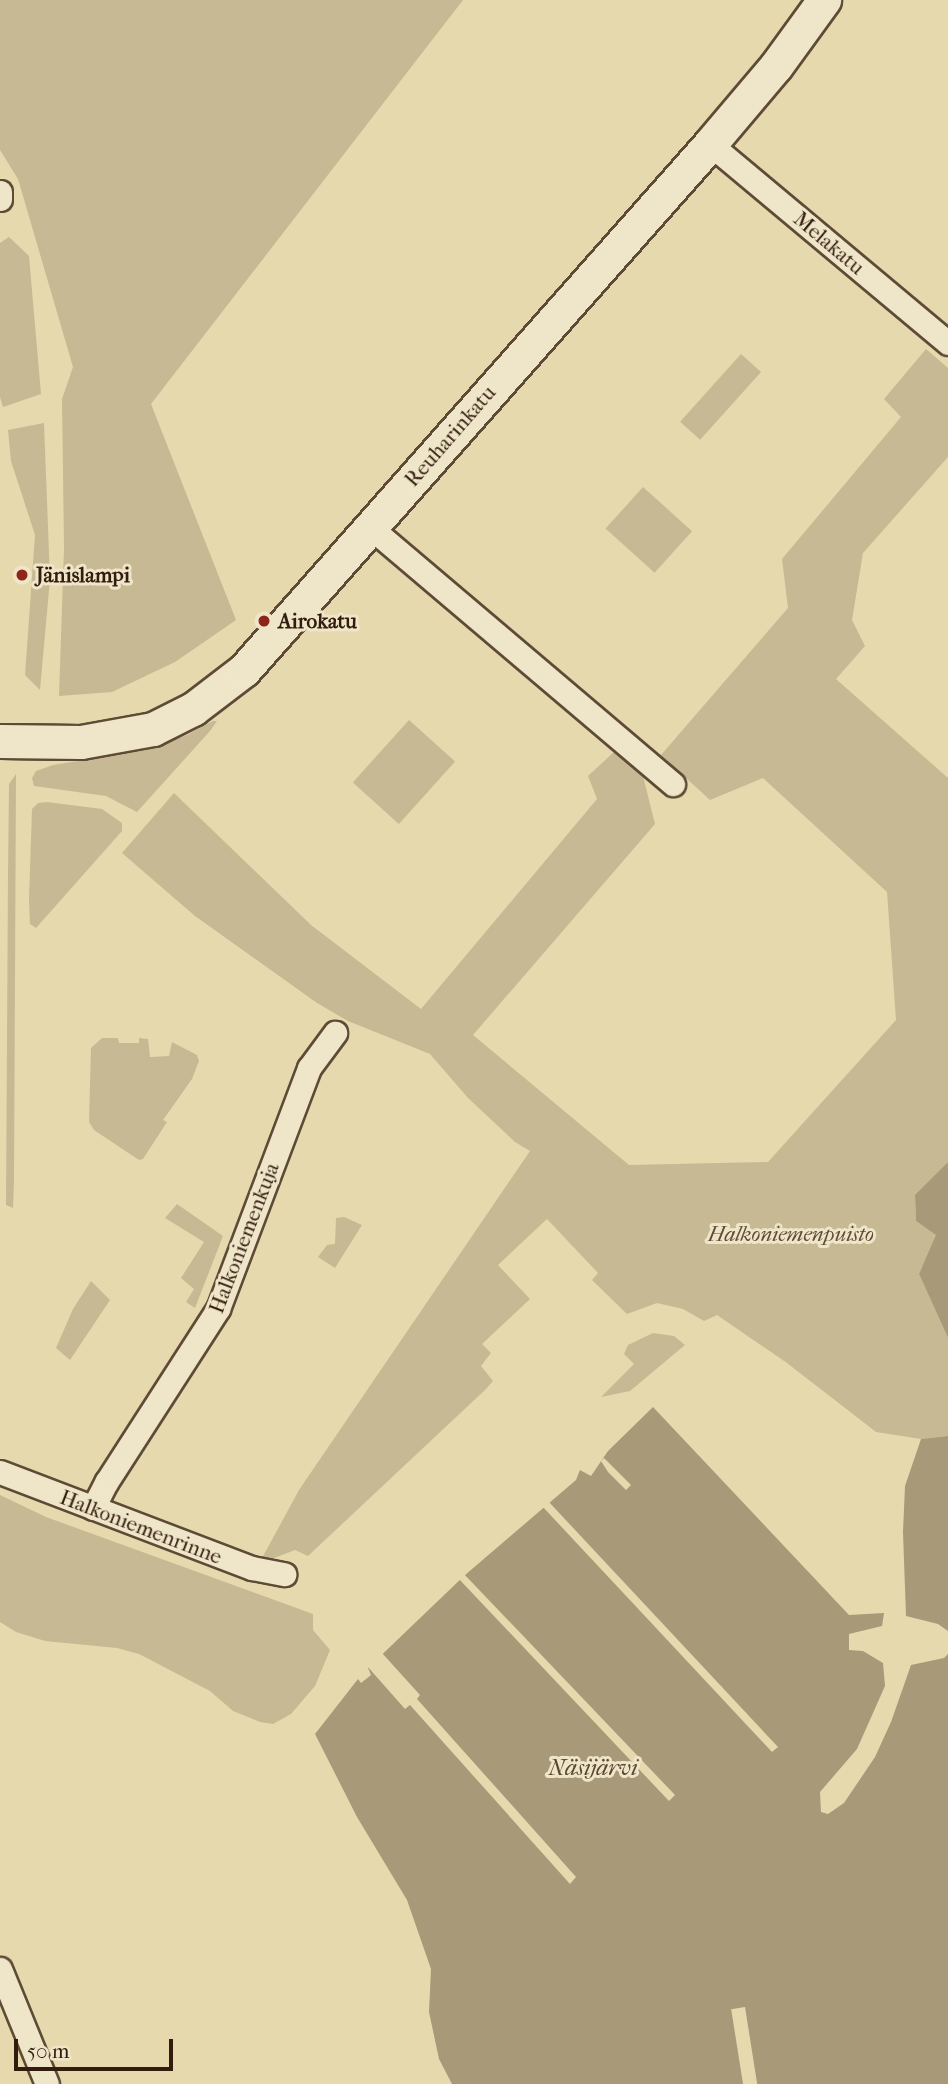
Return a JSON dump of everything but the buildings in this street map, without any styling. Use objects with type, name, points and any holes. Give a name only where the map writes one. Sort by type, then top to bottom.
[{"type":"street","name":"Reuharinkatu","points":[[0,741],[56,742],[111,738],[153,729],[193,709],[244,670],[710,144],[776,66],[824,0]]},
{"type":"street","name":"Melakatu","points":[[710,144],[948,343]]},
{"type":"street","points":[[0,192],[0,199]]},
{"type":"street","points":[[371,528],[673,784]]},
{"type":"street","name":"Halkoniemenkuja","points":[[93,1508],[107,1480],[218,1309],[309,1068],[335,1033]]},
{"type":"street","name":"Halkoniemenrinne","points":[[0,1472],[252,1568],[284,1574]]},
{"type":"street","points":[[0,1969],[47,2084]]},
{"type":"green space","points":[[0,0],[463,0],[151,404],[236,620],[175,662],[112,692],[59,696],[64,548],[62,399],[73,367],[18,179],[0,150]]},
{"type":"green space","points":[[9,237],[29,256],[41,394],[3,407],[0,397],[0,243]]},
{"type":"green space","name":"Halkoniemenpuisto","points":[[926,349],[948,368],[948,457],[863,553],[852,620],[865,646],[836,679],[948,778],[948,1162],[915,1196],[916,1221],[937,1235],[919,1274],[948,1338],[948,1436],[921,1439],[876,1432],[787,1363],[717,1315],[704,1321],[683,1309],[657,1303],[627,1314],[592,1280],[598,1273],[547,1219],[498,1265],[530,1299],[482,1344],[491,1353],[481,1366],[493,1381],[308,1556],[295,1550],[269,1560],[261,1560],[299,1490],[530,1151],[515,1142],[468,1098],[430,1054],[348,1021],[317,1003],[195,916],[122,853],[174,793],[311,925],[421,1009],[597,799],[588,776],[615,751],[643,776],[655,824],[473,1035],[629,1165],[768,1162],[896,1020],[887,892],[763,778],[710,800],[661,755],[788,608],[782,559],[901,417],[884,399]]},
{"type":"green space","points":[[741,354],[761,372],[700,440],[680,422]]},
{"type":"green space","points":[[44,423],[50,579],[40,690],[25,675],[35,535],[11,461],[8,430]]},
{"type":"green space","points":[[643,487],[692,531],[655,573],[606,529]]},
{"type":"green space","points":[[409,720],[455,761],[399,824],[353,782]]},
{"type":"green space","points":[[217,721],[210,731],[137,812],[106,796],[34,786],[32,778],[36,771],[53,765],[146,750],[187,735]]},
{"type":"green space","points":[[16,774],[13,1208],[6,1205],[8,874],[9,784]]},
{"type":"green space","points":[[38,803],[102,809],[122,823],[122,831],[36,928],[30,924],[29,900],[32,809]]},
{"type":"green space","points":[[102,1038],[118,1038],[119,1043],[139,1043],[139,1038],[148,1039],[150,1057],[169,1056],[172,1042],[197,1055],[199,1061],[192,1079],[163,1120],[167,1122],[143,1159],[139,1160],[94,1130],[89,1122],[91,1048]]},
{"type":"green space","points":[[177,1204],[223,1236],[195,1308],[186,1302],[194,1289],[181,1278],[204,1242],[165,1218]]},
{"type":"green space","points":[[344,1217],[362,1225],[335,1268],[318,1257],[327,1245],[335,1244],[336,1218]]},
{"type":"green space","points":[[91,1281],[110,1300],[70,1360],[56,1348],[73,1309]]},
{"type":"green space","points":[[653,1333],[674,1336],[685,1345],[630,1391],[601,1397],[634,1364],[624,1354],[628,1345]]},
{"type":"green space","points":[[0,1495],[46,1517],[313,1614],[313,1630],[330,1650],[315,1686],[291,1714],[273,1724],[260,1722],[233,1711],[210,1691],[139,1654],[117,1648],[45,1641],[16,1632],[0,1622]]},
{"type":"water","points":[[948,1162],[948,1338],[919,1274],[936,1235],[916,1221],[915,1195]]},
{"type":"water","name":"Näsijärvi","points":[[653,1407],[849,1615],[884,1613],[882,1626],[849,1634],[849,1650],[863,1651],[883,1663],[885,1686],[857,1749],[820,1792],[821,1812],[828,1814],[844,1803],[875,1757],[891,1722],[911,1665],[944,1658],[948,1654],[948,2084],[452,2084],[439,2059],[429,2012],[431,1969],[407,1900],[357,1817],[315,1734],[358,1679],[361,1683],[371,1675],[368,1668],[465,1575],[576,1480],[580,1470],[591,1476],[608,1451]]},
{"type":"water","points":[[948,1436],[948,1631],[938,1624],[906,1616],[903,1532],[905,1486],[921,1439]]},
{"type":"pier","points":[[604,1458],[631,1485],[626,1490],[608,1472],[601,1461]]},
{"type":"pier","points":[[545,1499],[778,1747],[772,1752],[542,1506],[540,1503]]},
{"type":"pier","points":[[463,1573],[675,1795],[669,1801],[458,1578]]},
{"type":"pier","points":[[382,1653],[420,1695],[417,1699],[576,1877],[570,1884],[410,1705],[405,1709],[367,1666]]},
{"type":"pier","points":[[745,2007],[757,2084],[743,2084],[731,2009]]},
{"type":"place","name":"Jänislampi","points":[[22,575]]},
{"type":"place","name":"Airokatu","points":[[264,621]]}]
